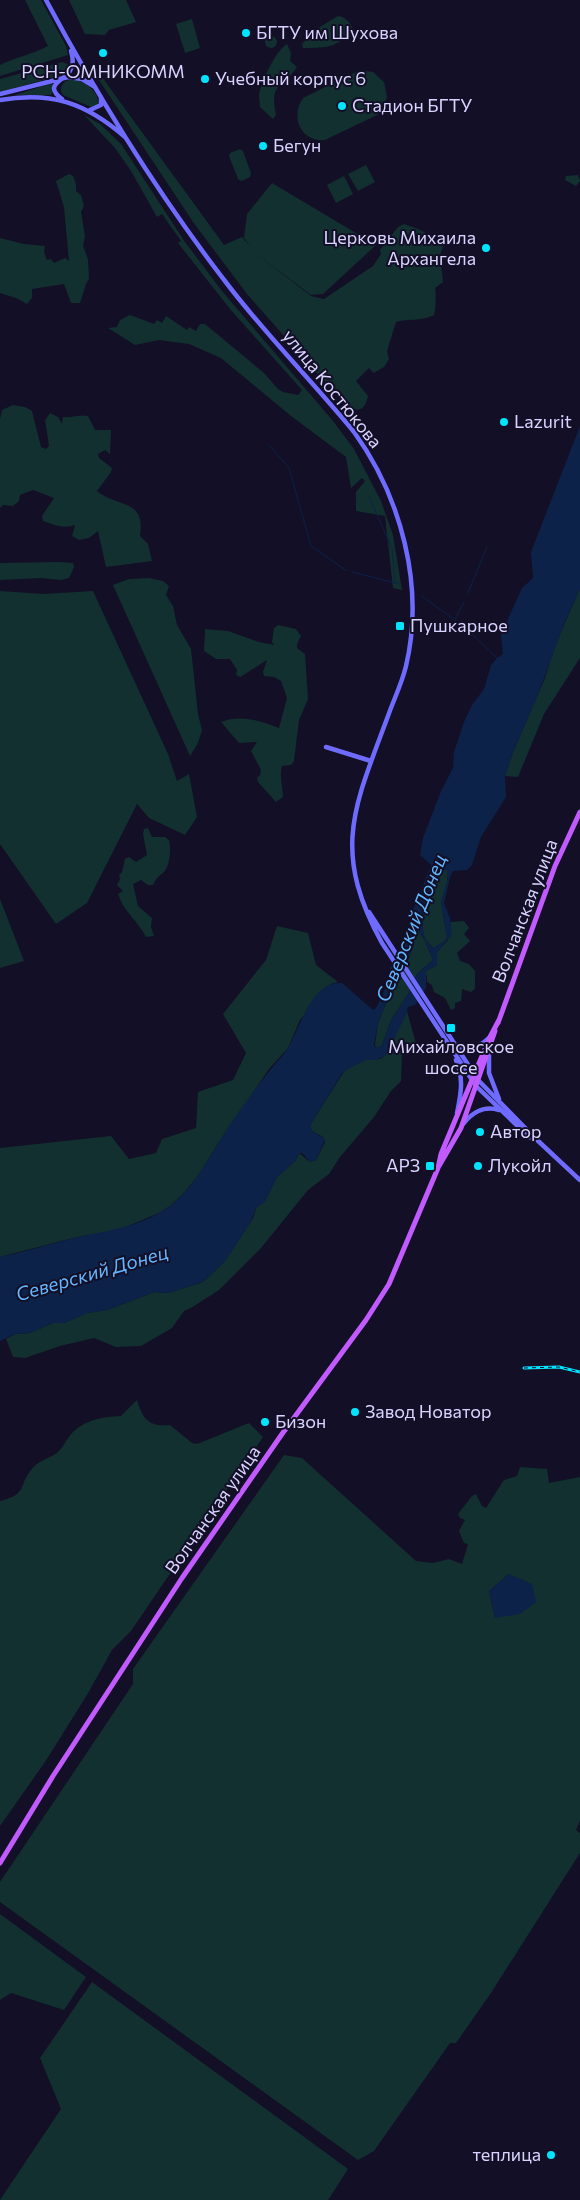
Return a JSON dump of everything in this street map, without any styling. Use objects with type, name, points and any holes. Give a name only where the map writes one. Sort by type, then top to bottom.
[{"type":"main road","name":"улица Костюкова","points":[[46,0],[67,40],[160,189],[228,286],[341,416],[368,451],[380,473],[397,514],[410,582],[412,615],[410,646],[406,668],[358,800],[352,833],[353,866],[358,889],[365,907],[376,921],[385,941],[475,1082]]},
{"type":"main road","points":[[63,100],[54,88],[60,78],[70,71],[73,64],[72,53],[67,40]]},
{"type":"main road","points":[[2,94],[60,78],[78,78],[96,88]]},
{"type":"main road","points":[[90,110],[101,105],[101,95]]},
{"type":"main road","points":[[0,100],[26,96],[63,100],[90,110],[129,140]]},
{"type":"main road","points":[[326,747],[371,761]]},
{"type":"main road","name":"Волчанская улица","points":[[0,1863],[53,1776],[182,1578],[282,1434],[366,1320],[388,1284],[438,1168],[441,1154],[454,1122],[489,1051],[555,866],[580,812]]},
{"type":"main road","name":"Волчанская улица","points":[[438,1168],[446,1157],[460,1128],[475,1082],[474,1074],[499,1020]]},
{"type":"main road","points":[[454,1122],[462,1085],[460,1069],[453,1047],[464,1049],[477,1048],[490,1037]]},
{"type":"main road","name":"улица Костюкова","points":[[453,1047],[474,1074]]},
{"type":"main road","points":[[489,1051],[489,1073],[500,1102]]},
{"type":"main road","points":[[475,1082],[500,1102],[580,1180]]},
{"type":"main road","points":[[475,1082],[502,1112],[530,1137],[536,1139]]},
{"type":"main road","points":[[460,1128],[469,1117],[482,1109],[490,1108],[502,1112]]},
{"type":"green space","points":[[25,0],[41,0],[66,46],[68,55],[0,76],[0,65],[48,46]]},
{"type":"green space","points":[[69,0],[126,0],[136,22],[109,30],[105,35],[85,34]]},
{"type":"green space","points":[[338,16],[343,17],[352,27],[343,39],[338,43],[325,47],[303,48],[302,44],[315,30]]},
{"type":"green space","points":[[192,19],[200,48],[185,53],[176,24]]},
{"type":"green space","points":[[271,36],[277,42],[271,48],[265,42]]},
{"type":"green space","points":[[287,44],[291,53],[290,61],[297,67],[276,91],[274,104],[276,115],[273,119],[260,107],[259,95],[270,67],[278,53]]},
{"type":"green space","points":[[62,62],[70,65],[67,70],[58,76],[0,92],[0,79]]},
{"type":"green space","name":"Стадион БГТУ","points":[[360,70],[373,72],[384,82],[387,97],[383,109],[377,115],[325,140],[316,140],[309,137],[300,126],[298,120],[297,112],[303,98]]},
{"type":"green space","points":[[99,73],[224,245],[242,237],[250,246],[244,238],[247,214],[272,183],[376,245],[323,294],[311,295],[254,252],[311,296],[324,299],[373,266],[381,254],[380,250],[398,227],[404,224],[425,232],[443,246],[440,256],[443,282],[435,288],[436,302],[434,315],[396,322],[387,351],[389,359],[384,367],[374,373],[369,368],[356,381],[368,396],[361,409],[347,407],[247,294],[193,222],[95,74]]},
{"type":"green space","points":[[68,80],[77,80],[85,83],[92,89],[97,96],[98,105],[91,107],[63,95],[61,91],[62,85]]},
{"type":"green space","points":[[52,83],[53,92],[51,95],[15,95]]},
{"type":"green space","points":[[84,115],[100,124],[121,144],[185,242],[222,291],[333,421],[354,449],[381,501],[393,535],[402,590],[393,588],[385,516],[356,511],[356,492],[365,481],[362,478],[351,488],[346,457],[291,416],[221,358],[189,344],[159,340],[135,345],[108,328],[117,327],[120,320],[130,315],[154,324],[157,320],[162,323],[166,316],[187,330],[189,327],[196,331],[200,324],[205,324],[264,373],[278,389],[298,395],[302,390],[230,309],[178,243],[181,241],[162,214],[157,217],[131,171],[115,148]]},
{"type":"green space","points":[[240,149],[243,151],[251,173],[250,177],[242,181],[238,179],[229,156],[230,153]]},
{"type":"green space","points":[[366,165],[375,182],[358,191],[348,174]]},
{"type":"green space","points":[[69,174],[73,176],[76,191],[81,195],[84,206],[81,212],[85,236],[83,246],[88,259],[89,279],[80,303],[71,303],[64,284],[32,289],[32,298],[27,304],[0,293],[0,238],[24,244],[45,246],[44,252],[47,260],[51,259],[54,263],[65,258],[69,261],[64,207],[56,181]]},
{"type":"green space","points":[[578,175],[580,181],[576,186],[565,180],[566,176]]},
{"type":"green space","points":[[344,176],[353,194],[336,203],[327,185]]},
{"type":"green space","points":[[13,405],[25,407],[32,411],[41,447],[46,449],[49,446],[45,420],[50,413],[58,417],[62,424],[63,417],[88,416],[95,430],[111,430],[110,454],[105,450],[98,454],[99,458],[112,468],[97,491],[128,506],[139,515],[141,524],[140,536],[148,544],[152,561],[106,567],[98,531],[89,538],[79,540],[72,536],[75,525],[63,527],[43,521],[42,516],[54,498],[33,490],[20,495],[19,501],[13,506],[3,505],[0,508],[0,419],[2,410]]},
{"type":"green space","points":[[0,563],[73,563],[74,567],[69,578],[61,580],[41,578],[0,580]]},
{"type":"green space","points":[[149,578],[163,581],[169,586],[166,595],[173,606],[177,625],[191,649],[198,714],[202,730],[198,743],[190,756],[113,585],[129,579]]},
{"type":"green space","points":[[580,588],[580,658],[544,714],[518,777],[505,776],[513,752],[545,678],[554,648]]},
{"type":"green space","points":[[0,591],[43,594],[93,591],[168,754],[177,781],[189,774],[197,817],[185,835],[149,818],[137,804],[87,903],[56,924],[0,844]]},
{"type":"green space","points":[[278,625],[296,629],[301,636],[297,648],[305,654],[308,699],[299,720],[294,761],[291,765],[282,766],[283,797],[276,802],[258,782],[257,778],[261,770],[251,751],[257,742],[239,743],[221,722],[243,719],[258,721],[279,728],[287,698],[281,681],[274,677],[264,676],[263,672],[267,660],[240,677],[236,675],[237,670],[230,659],[216,659],[204,651],[205,629],[228,631],[274,645],[272,642],[274,628]]},
{"type":"green space","points":[[148,828],[152,837],[165,837],[169,840],[170,851],[167,866],[153,885],[148,885],[141,880],[133,884],[138,906],[152,918],[151,927],[154,936],[146,937],[123,906],[118,894],[123,891],[117,885],[125,859],[129,857],[136,862],[147,855],[143,834],[144,829]]},
{"type":"green space","points":[[441,869],[448,870],[447,883],[441,902],[447,937],[445,941],[434,948],[427,941],[423,931],[423,921],[428,898]]},
{"type":"green space","points":[[0,899],[24,961],[0,968]]},
{"type":"green space","points":[[464,921],[469,928],[464,934],[470,941],[457,953],[460,961],[469,964],[475,971],[475,989],[471,992],[462,989],[461,1001],[455,1003],[455,1008],[451,1010],[445,998],[434,992],[432,985],[427,982],[426,971],[437,965],[437,952],[450,936],[450,922]]},
{"type":"green space","points":[[277,926],[308,933],[316,965],[338,982],[331,984],[300,1020],[288,1048],[269,1069],[198,1176],[183,1194],[159,1213],[121,1229],[73,1238],[0,1257],[0,1148],[111,1136],[129,1159],[156,1153],[162,1139],[196,1128],[198,1092],[233,1080],[246,1053],[223,1014],[266,960]]},
{"type":"green space","points":[[418,930],[433,960],[417,974],[408,994],[391,1020],[382,1045],[376,1048],[378,1023],[394,984],[401,979],[414,944],[413,936]]},
{"type":"green space","points":[[407,1011],[417,1047],[412,1051],[402,1053],[401,1081],[391,1091],[374,1117],[340,1157],[329,1174],[308,1190],[261,1248],[219,1290],[184,1311],[172,1328],[141,1346],[116,1347],[94,1338],[60,1346],[25,1358],[13,1357],[6,1339],[15,1334],[30,1333],[53,1323],[64,1323],[87,1313],[107,1310],[154,1292],[168,1293],[203,1282],[225,1261],[253,1218],[256,1208],[267,1197],[277,1177],[296,1160],[299,1153],[310,1162],[316,1160],[325,1142],[323,1137],[312,1131],[310,1125],[345,1070],[365,1060],[380,1059],[386,1055]]},
{"type":"green space","points":[[137,1400],[142,1413],[148,1421],[157,1425],[170,1425],[192,1443],[197,1444],[249,1423],[263,1437],[131,1631],[112,1650],[87,1695],[45,1762],[0,1826],[0,1501],[19,1492],[33,1467],[57,1453],[79,1427],[96,1419],[121,1416]]},
{"type":"green space","points":[[284,1455],[302,1458],[416,1561],[433,1563],[449,1559],[462,1564],[468,1544],[464,1543],[459,1531],[465,1520],[460,1518],[458,1514],[472,1496],[476,1494],[482,1506],[486,1508],[504,1480],[517,1476],[520,1467],[547,1469],[549,1483],[580,1477],[580,1821],[576,1830],[580,1833],[580,1853],[491,1993],[456,2043],[450,2043],[374,2151],[358,2160],[0,1902],[0,1882],[133,1684],[133,1669]],"holes":[[[509,1574],[495,1618],[489,1591]]]},
{"type":"green space","points":[[0,1914],[86,1977],[64,2010],[11,1993],[0,2000]]},
{"type":"green space","points":[[92,1982],[348,2169],[328,2200],[0,2200],[61,2109],[40,2058]]},
{"type":"water","name":"Северский Донец","points":[[580,426],[580,588],[513,752],[505,776],[506,797],[481,837],[472,865],[467,870],[453,871],[450,877],[444,903],[450,918],[452,935],[437,952],[437,965],[426,971],[426,988],[415,1005],[408,1007],[406,1015],[386,1055],[377,1060],[365,1060],[343,1072],[310,1125],[312,1131],[325,1139],[316,1160],[310,1162],[302,1153],[299,1153],[296,1160],[277,1177],[265,1202],[256,1208],[251,1221],[225,1261],[203,1282],[168,1293],[154,1292],[107,1310],[88,1313],[64,1323],[53,1323],[30,1333],[15,1334],[0,1341],[0,1257],[134,1224],[170,1206],[191,1185],[241,1109],[283,1055],[306,1010],[321,990],[330,984],[342,983],[372,1009],[376,1008],[388,983],[390,968],[405,941],[413,910],[431,865],[420,855],[423,838],[441,791],[453,768],[454,752],[464,722],[472,705],[484,689],[491,665],[503,654],[501,634],[522,588],[533,578],[531,552]],"holes":[[[441,869],[448,871],[447,883],[441,902],[447,937],[445,941],[434,948],[427,941],[423,931],[423,921],[425,909]],[[418,930],[427,944],[433,960],[417,974],[408,994],[391,1020],[382,1045],[376,1048],[374,1045],[378,1023],[394,984],[401,979],[414,944],[413,936]]]},
{"type":"water","points":[[509,1574],[532,1584],[536,1602],[520,1614],[495,1618],[489,1591]]},
{"type":"waterway","points":[[269,445],[289,468],[311,546],[347,571]]},
{"type":"waterway","points":[[369,497],[392,548],[395,583]]},
{"type":"waterway","points":[[467,595],[487,547]]},
{"type":"waterway","points":[[352,572],[399,584]]},
{"type":"waterway","points":[[422,596],[460,624]]},
{"type":"waterway","points":[[455,619],[464,602]]},
{"type":"waterway","points":[[467,629],[497,658]]},
{"type":"railway","points":[[524,1368],[559,1367],[580,1372]]},
{"type":"place","name":"БГТУ им Шухова","points":[[246,33]]},
{"type":"place","name":"РСН-ОМНИКОММ","points":[[103,53]]},
{"type":"place","name":"Учебный корпус 6","points":[[205,79]]},
{"type":"place","name":"Стадион БГТУ","points":[[342,106]]},
{"type":"place","name":"Бегун","points":[[263,146]]},
{"type":"place","name":"Церковь Михаила Архангела","points":[[486,248]]},
{"type":"place","name":"Lazurit","points":[[504,422]]},
{"type":"place","name":"Пушкарное","points":[[400,626]]},
{"type":"place","name":"Михайловское шоссе","points":[[451,1028]]},
{"type":"place","name":"Автор","points":[[480,1132]]},
{"type":"place","name":"АРЗ","points":[[430,1166]]},
{"type":"place","name":"Лукойл","points":[[478,1166]]},
{"type":"place","name":"Завод Новатор","points":[[355,1412]]},
{"type":"place","name":"Бизон","points":[[265,1422]]},
{"type":"place","name":"теплица","points":[[551,2155]]}]
